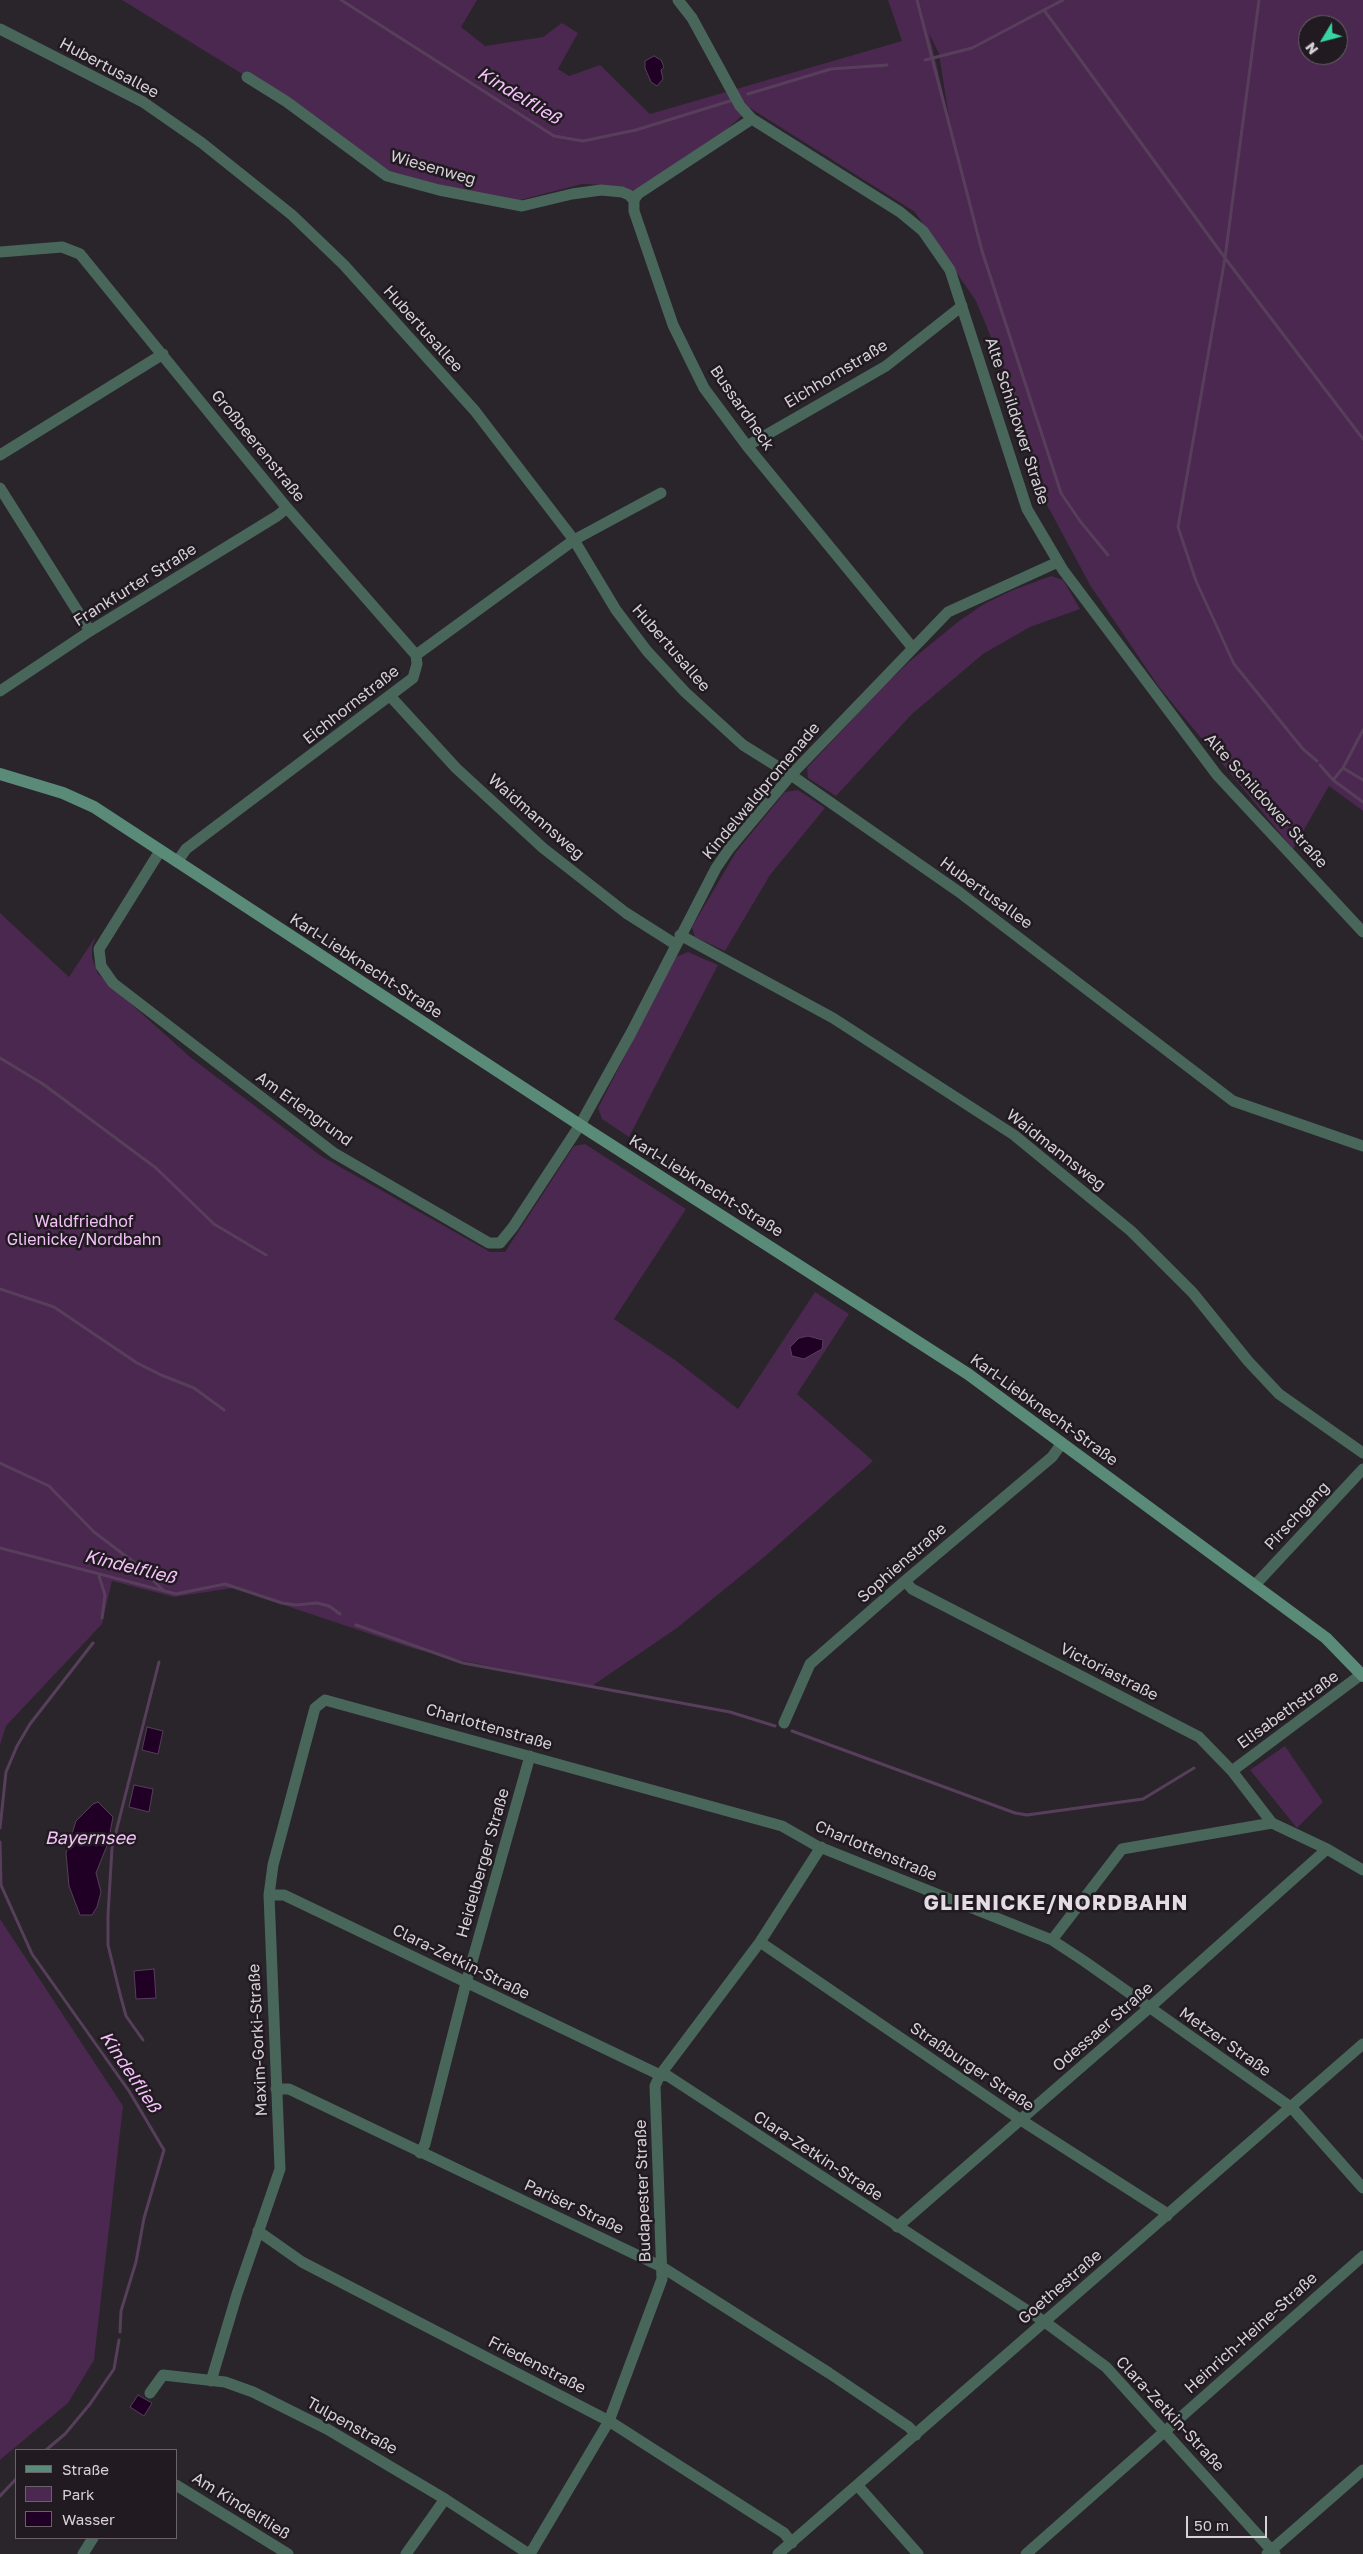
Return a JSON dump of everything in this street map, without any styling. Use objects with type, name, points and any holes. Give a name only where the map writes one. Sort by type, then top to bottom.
[{"type":"street","name":"Alte Schildower Straße","points":[[678,0],[692,18],[740,106],[752,119],[914,221],[950,270],[1027,509],[1058,562],[1217,775],[1363,932]]},
{"type":"street","name":"Hubertusallee","points":[[0,29],[143,102],[202,143],[292,214],[344,265],[475,411],[574,540],[616,610],[647,651],[678,685],[743,745],[792,775],[959,892],[1233,1101],[1363,1146]]},
{"type":"street","name":"Wiesenweg","points":[[247,77],[287,102],[387,176],[439,190],[522,206],[572,194],[601,190],[622,192],[634,200]]},
{"type":"street","points":[[634,200],[645,189],[720,142],[752,119]]},
{"type":"street","name":"Bussardheck","points":[[634,200],[634,211],[656,278],[686,354],[704,388],[747,446],[912,647]]},
{"type":"street","name":"Großbeerenstraße","points":[[0,252],[62,247],[80,254],[287,508],[416,654]]},
{"type":"street","name":"Eichhornstraße","points":[[747,446],[886,366],[962,306]]},
{"type":"street","points":[[0,455],[163,354]]},
{"type":"street","points":[[0,488],[90,631]]},
{"type":"street","name":"Eichhornstraße","points":[[177,862],[186,849],[391,697],[413,678],[417,664],[416,654],[574,540],[662,493]]},
{"type":"street","name":"Frankfurter Straße","points":[[0,691],[90,631],[287,508]]},
{"type":"street","name":"Kindelwaldpromenade","points":[[580,1125],[631,1033],[677,940],[716,868],[792,775],[912,647],[948,612],[1058,562]]},
{"type":"street","name":"Waidmannsweg","points":[[391,697],[456,768],[543,848],[626,913],[833,1018],[1014,1135],[1131,1230],[1193,1293],[1248,1361],[1279,1394],[1363,1453]]},
{"type":"street","name":"Karl-Liebknecht-Straße","points":[[0,774],[80,799],[580,1125],[968,1374],[1326,1638],[1362,1675]]},
{"type":"street","name":"Am Erlengrund","points":[[160,851],[99,949],[101,966],[113,982],[334,1154],[489,1244],[495,1244],[504,1240],[580,1125]]},
{"type":"street","name":"Sophienstraße","points":[[784,1723],[810,1664],[1052,1457],[1062,1443]]},
{"type":"street","name":"Pirschgang","points":[[1256,1585],[1363,1469]]},
{"type":"street","name":"Victoriastraße","points":[[905,1581],[912,1588],[1199,1737],[1232,1771],[1272,1823]]},
{"type":"street","name":"Elisabethstraße","points":[[1232,1771],[1362,1675]]},
{"type":"street","name":"Charlottenstraße","points":[[328,1699],[749,1815],[782,1826],[821,1847],[1052,1940]]},
{"type":"street","name":"Maxim-Gorki-Straße","points":[[211,2381],[258,2231],[280,2169],[281,2151],[276,2089],[269,1896],[273,1865],[315,1708],[328,1699]]},
{"type":"street","name":"Heidelberger Straße","points":[[420,2153],[425,2144],[466,1982],[530,1756]]},
{"type":"street","points":[[1052,1940],[1122,1848],[1272,1823],[1327,1849],[1363,1870]]},
{"type":"street","name":"Budapester Straße","points":[[529,2554],[609,2421],[662,2279],[655,2086],[660,2075],[760,1942],[821,1847]]},
{"type":"street","name":"Odessaer Straße","points":[[897,2227],[1149,2008],[1327,1849]]},
{"type":"street","name":"Clara-Zetkin-Straße","points":[[269,1896],[284,1895],[660,2075],[668,2076],[1044,2322],[1106,2367],[1166,2431],[1271,2553]]},
{"type":"street","name":"Metzer Straße","points":[[1052,1940],[1292,2108],[1363,2188]]},
{"type":"street","name":"Straßburger Straße","points":[[760,1942],[1021,2120],[1163,2211],[1167,2216]]},
{"type":"street","name":"Goethestraße","points":[[778,2554],[1292,2108],[1363,2044]]},
{"type":"street","name":"Pariser Straße","points":[[276,2089],[289,2089],[662,2267],[829,2373],[909,2427],[916,2435]]},
{"type":"street","name":"Friedenstraße","points":[[258,2231],[302,2262],[609,2421],[784,2534],[792,2543]]},
{"type":"street","name":"Heinrich-Heine-Straße","points":[[1026,2554],[1363,2256]]},
{"type":"street","name":"Tulpenstraße","points":[[150,2393],[163,2375],[225,2382],[253,2392],[327,2428],[445,2499],[529,2554]]},
{"type":"street","points":[[1271,2553],[1363,2470]]},
{"type":"street","name":"Am Kindelfließ","points":[[178,2486],[288,2554]]},
{"type":"street","points":[[858,2486],[918,2554]]},
{"type":"street","points":[[406,2554],[445,2499]]},
{"type":"street","points":[[83,2554],[92,2539]]},
{"type":"green space","points":[[122,0],[477,0],[461,27],[485,46],[543,37],[562,23],[578,33],[558,69],[569,76],[600,65],[650,114],[902,41],[888,0],[1363,0],[1363,811],[1329,786],[1293,849],[1159,687],[1090,585],[1040,492],[1011,386],[976,301],[915,212],[750,108],[719,137],[633,191],[605,185],[582,184],[516,201],[408,180],[386,172],[244,75]],"holes":[[[929,33],[939,54],[949,118]]]},
{"type":"green space","points":[[1051,576],[1063,580],[1080,609],[1030,627],[983,654],[912,714],[836,796],[808,778],[807,768],[878,692],[910,661],[959,621],[984,604],[1013,590]]},
{"type":"green space","points":[[798,790],[825,808],[770,875],[725,951],[695,937],[692,927],[736,852],[785,792]]},
{"type":"green space","name":"Waldfriedhof Glienicke/Nordbahn","points":[[0,913],[69,977],[96,936],[92,947],[92,958],[98,974],[190,1057],[321,1156],[490,1252],[505,1252],[574,1146],[585,1144],[686,1209],[614,1319],[675,1360],[738,1409],[815,1292],[849,1314],[797,1394],[873,1461],[763,1558],[677,1628],[592,1686],[464,1661],[412,1648],[233,1588],[174,1597],[112,1581],[102,1624],[6,1726],[0,1745]]},
{"type":"green space","points":[[688,952],[718,965],[629,1137],[602,1119],[598,1108],[676,957]]},
{"type":"green space","points":[[1285,1746],[1323,1802],[1297,1828],[1250,1770]]},
{"type":"green space","points":[[0,1919],[123,2106],[94,2360],[68,2403],[0,2460]]},
{"type":"water","points":[[654,56],[661,60],[664,67],[661,70],[663,79],[657,86],[651,82],[645,68],[645,61]]},
{"type":"water","points":[[808,1336],[823,1340],[822,1349],[804,1359],[792,1356],[790,1347],[799,1338]]},
{"type":"water","points":[[147,1727],[163,1731],[158,1754],[142,1750]]},
{"type":"water","points":[[134,1785],[153,1789],[149,1812],[129,1807]]},
{"type":"water","name":"Bayernsee","points":[[98,1802],[113,1817],[108,1843],[96,1873],[101,1892],[97,1907],[92,1915],[80,1915],[69,1886],[66,1853],[76,1821],[93,1804]]},
{"type":"water","points":[[154,1969],[156,1998],[136,1999],[134,1971]]},
{"type":"water","points":[[138,2395],[152,2403],[144,2416],[130,2407]]},
{"type":"waterway","name":"Kindelfließ","points":[[341,0],[554,136],[583,141],[636,130],[730,101]]},
{"type":"waterway","points":[[917,0],[982,251],[1061,493],[1080,521],[1108,555]]},
{"type":"waterway","name":"Kindelfließ","points":[[925,60],[972,48],[1063,0]]},
{"type":"waterway","points":[[1259,0],[1225,258],[1178,527],[1196,581],[1234,664],[1303,749],[1317,761]]},
{"type":"waterway","points":[[1044,10],[1225,258],[1363,439]]},
{"type":"waterway","name":"Kindelfließ","points":[[748,94],[831,69],[887,65],[880,66]]},
{"type":"waterway","points":[[1333,780],[1343,768],[1363,730]]},
{"type":"waterway","points":[[1320,765],[1333,780],[1363,802]]},
{"type":"waterway","points":[[1343,768],[1363,780]]},
{"type":"waterway","points":[[0,1058],[43,1084],[156,1168],[214,1224],[266,1255]]},
{"type":"waterway","points":[[0,1289],[54,1307],[137,1363],[194,1388],[224,1410]]},
{"type":"waterway","points":[[0,1463],[49,1486],[94,1532],[135,1563],[163,1590]]},
{"type":"waterway","name":"Kindelfließ","points":[[0,1548],[176,1594],[225,1584],[282,1603],[296,1605],[317,1603],[329,1606],[340,1614]]},
{"type":"waterway","points":[[99,1576],[105,1595],[102,1618]]},
{"type":"waterway","points":[[356,1625],[463,1663],[730,1712],[775,1726]]},
{"type":"waterway","name":"Kindelfließ","points":[[0,1828],[6,1772],[17,1746],[30,1724],[93,1643]]},
{"type":"waterway","name":"Kindelfließ","points":[[143,2040],[126,2016],[108,1945],[108,1915],[112,1848],[159,1662]]},
{"type":"waterway","points":[[792,1731],[1015,1813],[1027,1815],[1143,1799],[1194,1768]]},
{"type":"waterway","name":"Kindelfließ","points":[[0,1842],[1,1885],[32,1954],[129,2091],[164,2150],[144,2218],[136,2262],[121,2311],[120,2332]]},
{"type":"waterway","name":"Kindelfließ","points":[[47,2449],[65,2434],[90,2404],[114,2369],[119,2340]]},
{"type":"waterway","name":"Kindelfließ","points":[[0,2496],[15,2480]]},
{"type":"district","name":"GLIENICKE/NORDBAHN","points":[[1056,1903]]}]
